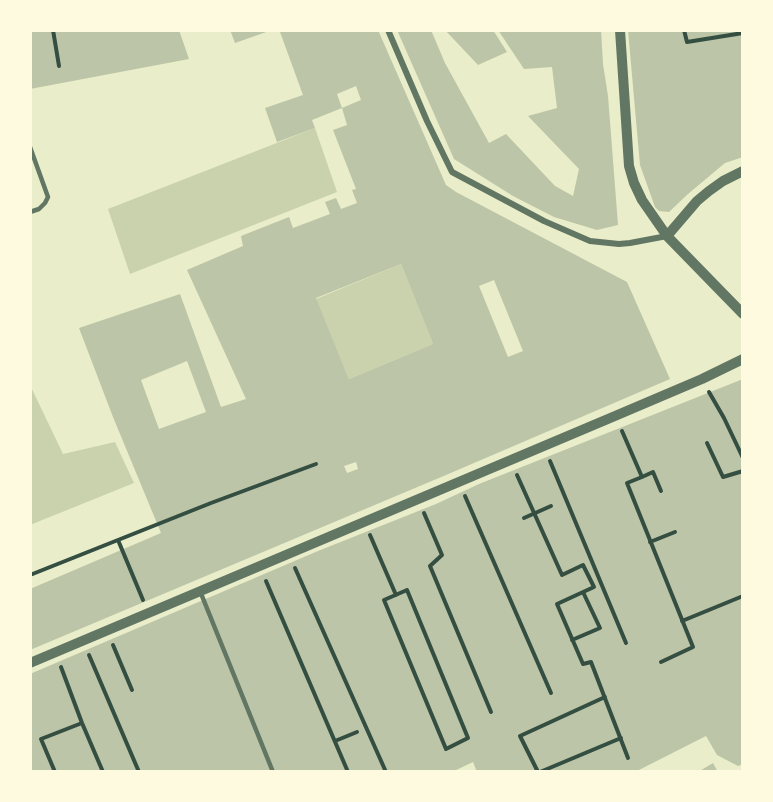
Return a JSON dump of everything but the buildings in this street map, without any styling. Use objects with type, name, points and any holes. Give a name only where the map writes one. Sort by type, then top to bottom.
[{"type":"street","points":[[388,30],[427,121],[452,172],[544,221],[590,240],[619,244],[667,236],[697,201],[723,181],[743,171]]},
{"type":"street","points":[[620,30],[630,166],[634,183],[642,200],[667,236],[743,314]]},
{"type":"street","points":[[30,663],[543,447],[743,359]]},
{"type":"lane","points":[[30,147],[31,157],[48,196],[45,203],[30,212]]},
{"type":"lane","points":[[200,591],[273,772]]},
{"type":"path","points":[[53,30],[59,66]]},
{"type":"path","points":[[684,30],[687,42],[743,33]]},
{"type":"path","points":[[702,379],[743,458]]},
{"type":"path","points":[[615,416],[642,477]]},
{"type":"path","points":[[707,443],[723,477],[743,471]]},
{"type":"path","points":[[543,447],[626,643]]},
{"type":"path","points":[[511,460],[562,575],[583,565],[594,587],[557,604],[583,664],[591,662],[628,758]]},
{"type":"path","points":[[30,575],[316,464]]},
{"type":"path","points":[[660,490],[653,472],[627,483],[693,647],[661,662]]},
{"type":"path","points":[[459,482],[551,693]]},
{"type":"path","points":[[418,499],[442,555],[430,566],[491,712]]},
{"type":"path","points":[[524,519],[551,506]]},
{"type":"path","points":[[364,522],[396,595]]},
{"type":"path","points":[[650,542],[675,532]]},
{"type":"path","points":[[118,540],[148,613]]},
{"type":"path","points":[[289,554],[386,772]]},
{"type":"path","points":[[259,566],[348,772]]},
{"type":"path","points":[[407,590],[468,738],[446,749],[384,600],[396,595],[407,590]]},
{"type":"path","points":[[572,640],[600,628],[583,592]]},
{"type":"path","points":[[682,621],[743,596]]},
{"type":"path","points":[[107,630],[132,690]]},
{"type":"path","points":[[82,640],[139,772]]},
{"type":"path","points":[[55,652],[103,772]]},
{"type":"path","points":[[605,697],[520,736],[539,772],[621,738]]},
{"type":"path","points":[[55,772],[41,739],[82,723]]},
{"type":"path","points":[[335,741],[357,732]]},
{"type":"green space","points":[[315,128],[337,192],[130,274],[108,209]]},
{"type":"green space","points":[[401,264],[433,344],[349,379],[316,299]]},
{"type":"green space","points":[[30,385],[63,454],[115,442],[134,483],[30,525]]}]
